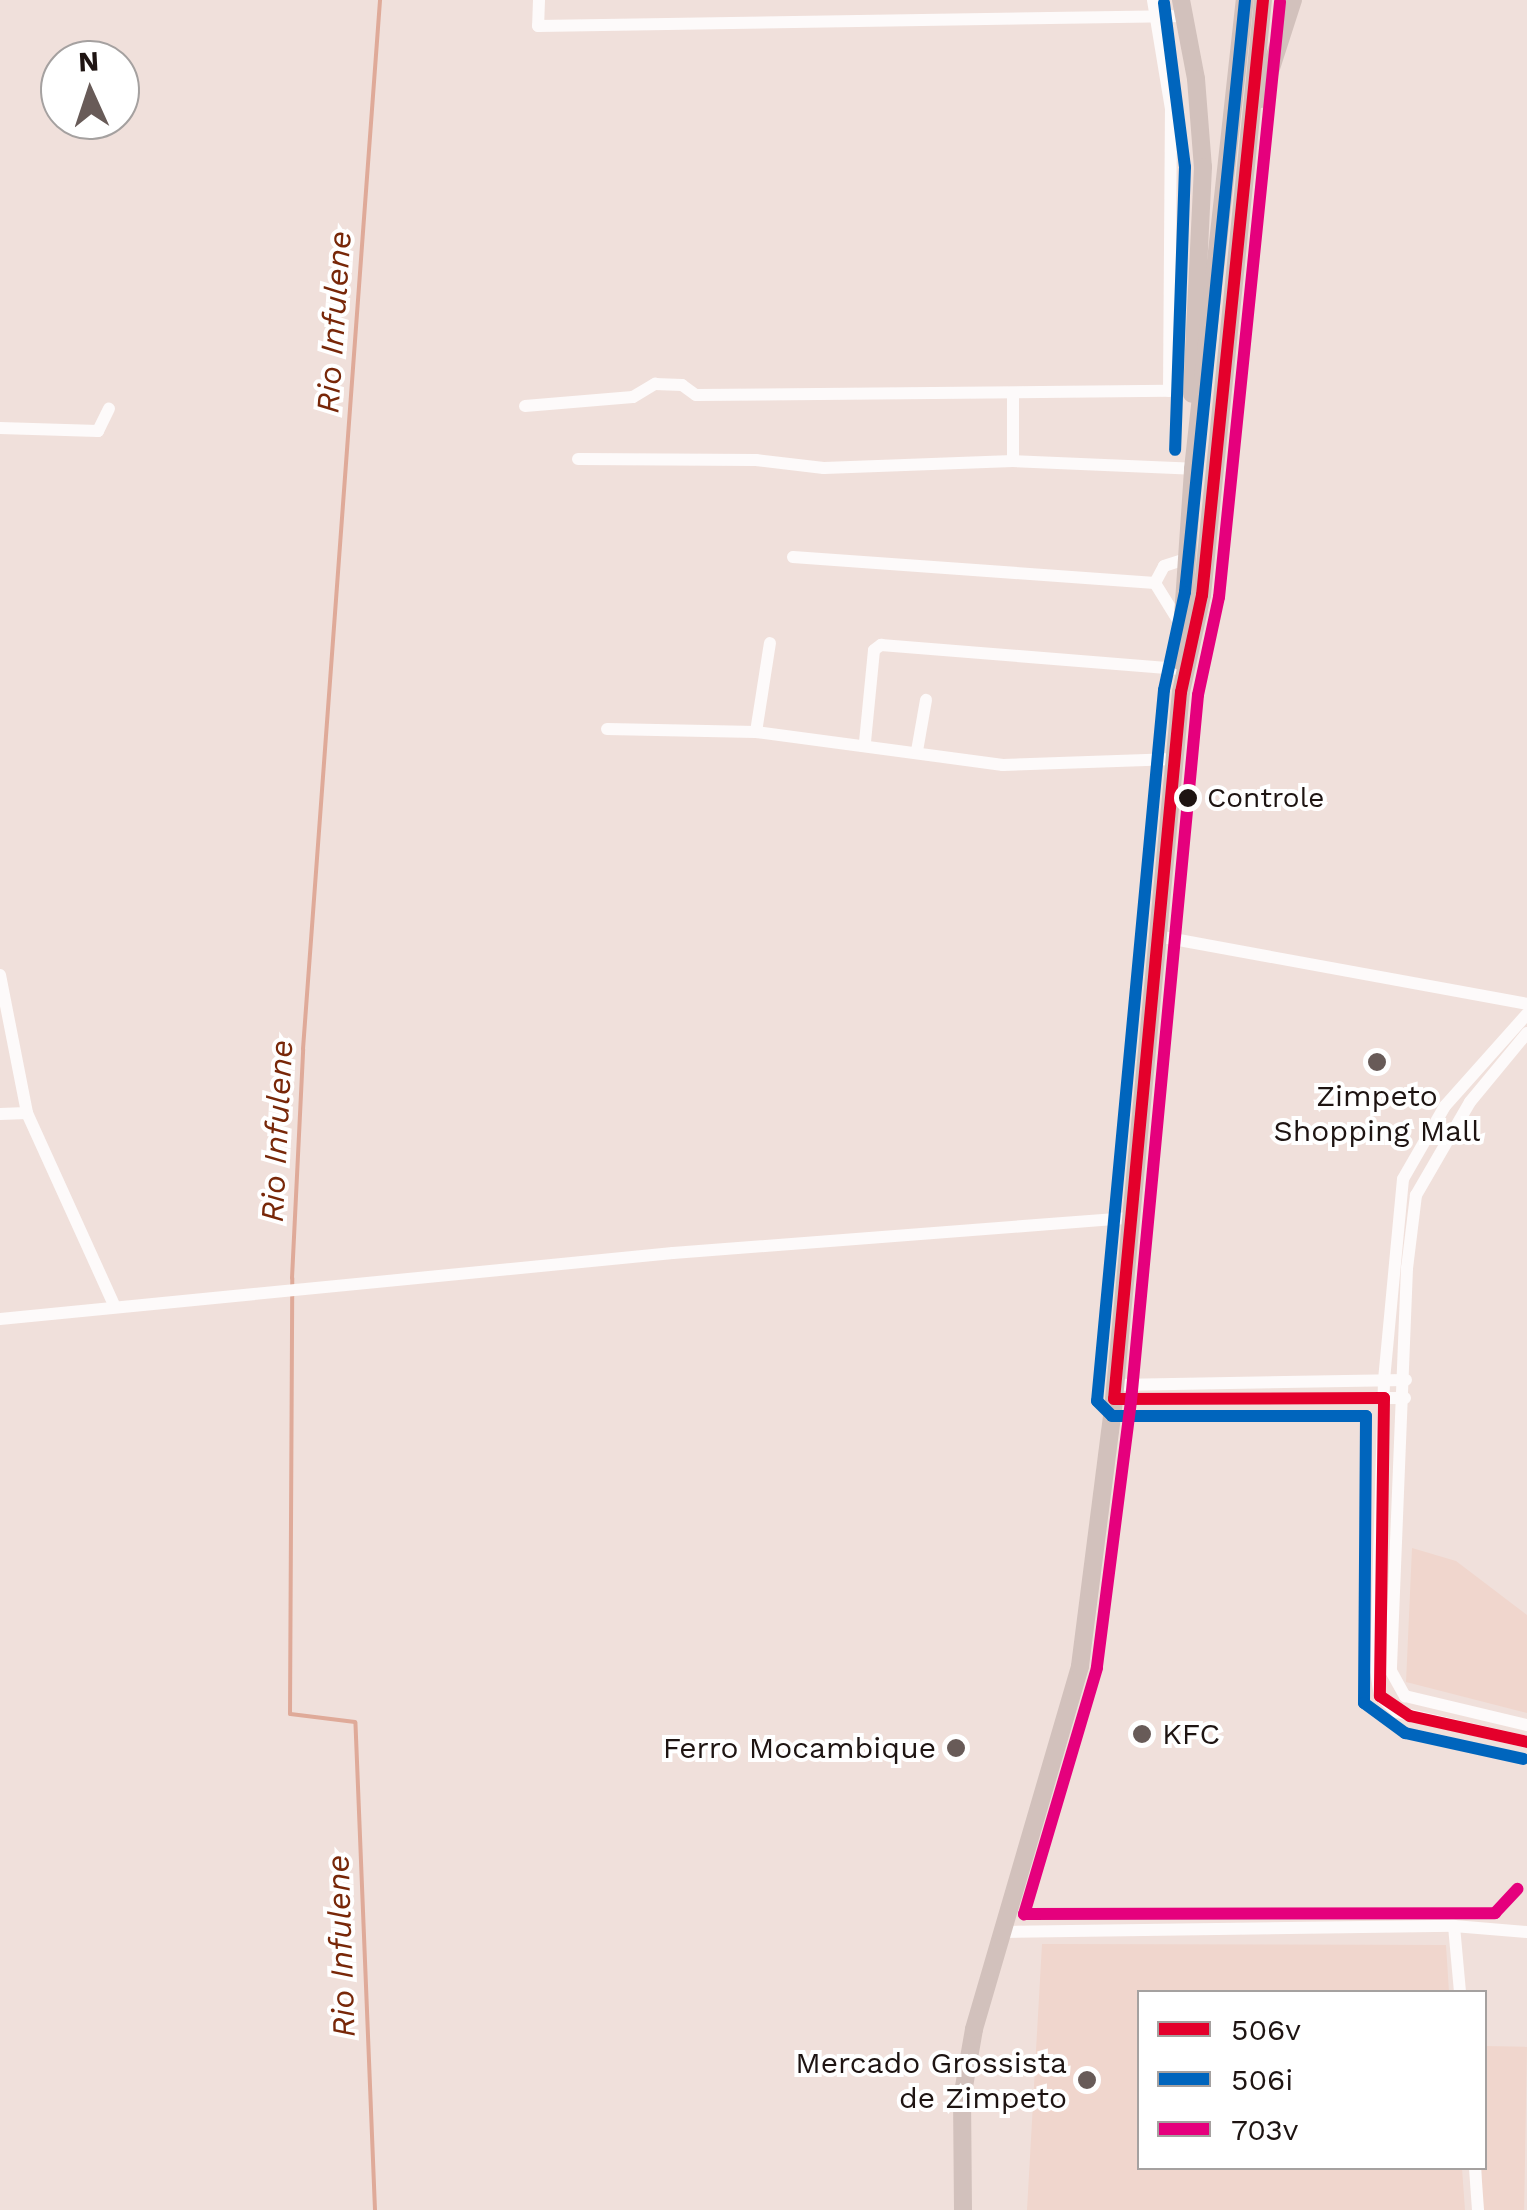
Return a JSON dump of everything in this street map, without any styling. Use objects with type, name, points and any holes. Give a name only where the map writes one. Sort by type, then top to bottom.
[{"type":"highway","points":[[1182,692],[1180,625],[1193,467],[1245,0]]},
{"type":"highway","points":[[963,2210],[965,2074],[1001,1932],[1056,1760],[1080,1666],[1115,1392],[1182,692],[1202,595],[1263,0]]},
{"type":"highway","points":[[1251,132],[1294,0]]},
{"type":"highway","points":[[1183,8],[1202,168],[1192,392],[1193,467]]},
{"type":"street","points":[[539,0],[538,26],[1158,15],[1183,8]]},
{"type":"street","points":[[1153,0],[1158,15],[1174,198],[1169,391]]},
{"type":"street","points":[[525,406],[633,397],[655,384],[682,385],[696,395],[1192,392]]},
{"type":"street","points":[[1013,394],[1013,462]]},
{"type":"street","points":[[0,428],[98,431],[108,408]]},
{"type":"street","points":[[578,460],[756,460],[824,468],[1013,462],[1193,467]]},
{"type":"street","points":[[793,558],[1154,583]]},
{"type":"street","points":[[1154,583],[1164,566],[1186,559]]},
{"type":"street","points":[[1154,583],[1180,625]]},
{"type":"street","points":[[756,732],[770,643]]},
{"type":"street","points":[[865,742],[874,650],[881,645],[1180,669]]},
{"type":"street","points":[[917,751],[926,700]]},
{"type":"street","points":[[606,729],[756,732],[865,742],[1003,765],[1175,758]]},
{"type":"street","points":[[1157,936],[1527,1004]]},
{"type":"street","points":[[0,975],[27,1113],[114,1305]]},
{"type":"street","points":[[1527,1014],[1445,1106],[1403,1180],[1384,1381],[1380,1696],[1410,1716],[1527,1742]]},
{"type":"street","points":[[1527,1032],[1470,1102],[1416,1196],[1392,1682],[1416,1700],[1527,1725]]},
{"type":"street","points":[[0,1114],[27,1113]]},
{"type":"street","points":[[0,1319],[114,1305],[1133,1218]]},
{"type":"street","points":[[1115,1392],[1406,1380]]},
{"type":"street","points":[[1115,1392],[1404,1398]]},
{"type":"street","points":[[1454,1926],[1460,1990]]},
{"type":"street","points":[[1001,1932],[1454,1926],[1527,1932]]},
{"type":"street","points":[[1474,2170],[1478,2210]]},
{"type":"shaded area","points":[[1412,1548],[1456,1561],[1527,1615],[1527,1713],[1406,1682]]},
{"type":"shaded area","name":"Mercado Grossista de Zimpeto","points":[[1042,1944],[1446,1945],[1449,1990],[1137,1990],[1137,2170],[1462,2170],[1465,2210],[1027,2210]]},
{"type":"shaded area","points":[[1487,2046],[1527,2047],[1524,2210],[1481,2210],[1482,2170],[1487,2170]]},
{"type":"waterway","name":"Rio Infulene","points":[[375,2210],[355,1722],[290,1714],[292,1278],[303,1049],[380,0]]},
{"type":"transit line","name":"506i","points":[[1245,0],[1185,592],[1164,690],[1097,1401],[1112,1416],[1366,1416],[1364,1703],[1405,1733],[1523,1759]]},
{"type":"transit line","name":"506v","points":[[1263,0],[1202,595],[1181,692],[1114,1399],[1384,1398],[1380,1696],[1410,1716],[1527,1742]]},
{"type":"transit line","name":"703v","points":[[1280,2],[1219,597],[1198,695],[1131,1401],[1097,1668],[1024,1914],[1495,1913],[1517,1889]]},
{"type":"transit line","name":"506i","points":[[1164,3],[1185,167],[1175,450]]},
{"type":"place","name":"Controle","points":[[1188,798]]},
{"type":"place","name":"Zimpeto Shopping Mall","points":[[1377,1062]]},
{"type":"place","name":"KFC","points":[[1142,1734]]},
{"type":"place","name":"Ferro Mocambique","points":[[956,1748]]},
{"type":"place","name":"Mercado Grossista de Zimpeto","points":[[1087,2080]]}]
